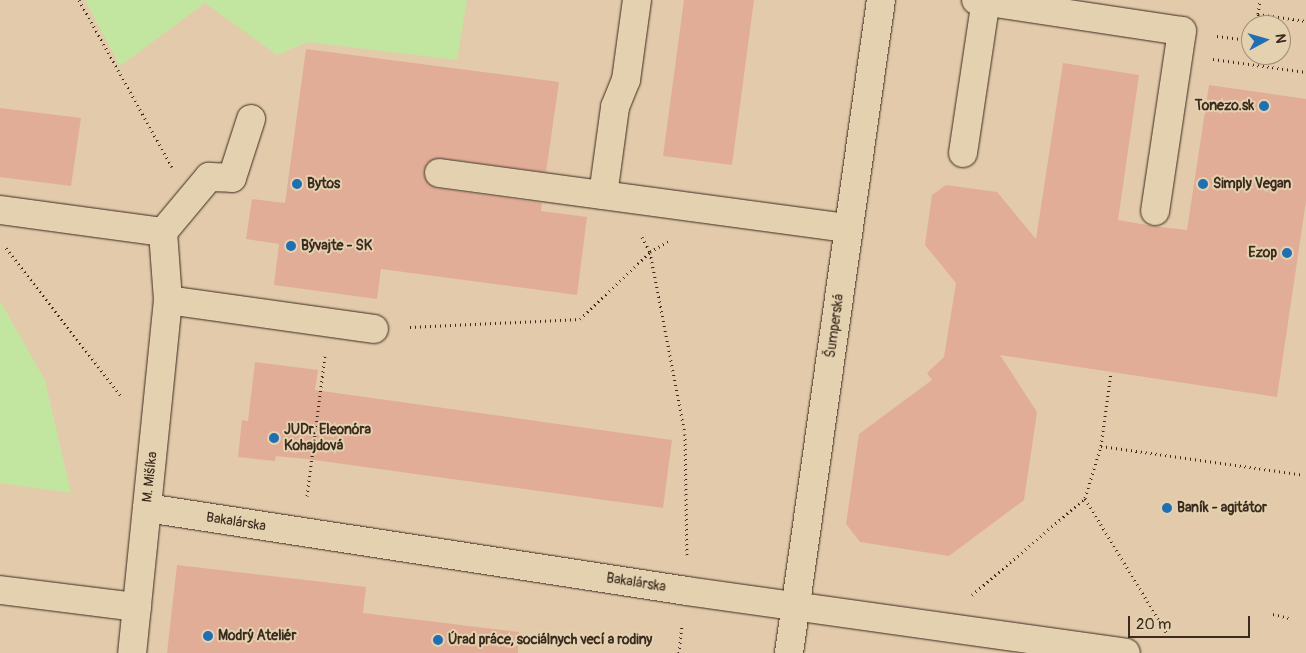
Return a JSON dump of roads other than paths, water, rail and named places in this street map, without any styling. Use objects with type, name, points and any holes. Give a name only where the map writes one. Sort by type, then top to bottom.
[{"type":"street","points":[[603,195],[615,107],[626,80],[638,0]]},
{"type":"street","name":"Šumperská","points":[[789,653],[881,0]]},
{"type":"street","points":[[963,153],[982,1],[1182,31],[1155,211]]},
{"type":"street","points":[[0,210],[163,232],[209,176],[232,178],[252,119]]},
{"type":"street","points":[[439,173],[848,228]]},
{"type":"street","name":"M. Mišíka","points":[[132,653],[168,300],[163,232]]},
{"type":"street","points":[[168,300],[374,329]]},
{"type":"street","name":"Bakalárska","points":[[147,508],[687,591],[1126,653]]},
{"type":"street","points":[[0,590],[137,607]]},
{"type":"place","name":"Tonezo.sk","points":[[1264,106]]},
{"type":"place","name":"Bytos","points":[[297,184]]},
{"type":"place","name":"Simply Vegan","points":[[1203,184]]},
{"type":"place","name":"Bývajte - SK","points":[[291,246]]},
{"type":"place","name":"Ezop","points":[[1287,253]]},
{"type":"place","name":"JUDr. Eleonóra Kohajdová","points":[[274,438]]},
{"type":"place","name":"Baník - agitátor","points":[[1167,508]]},
{"type":"place","name":"Modrý Ateliér","points":[[208,636]]},
{"type":"place","name":"Úrad práce, sociálnych vecí a rodiny","points":[[438,640]]}]
